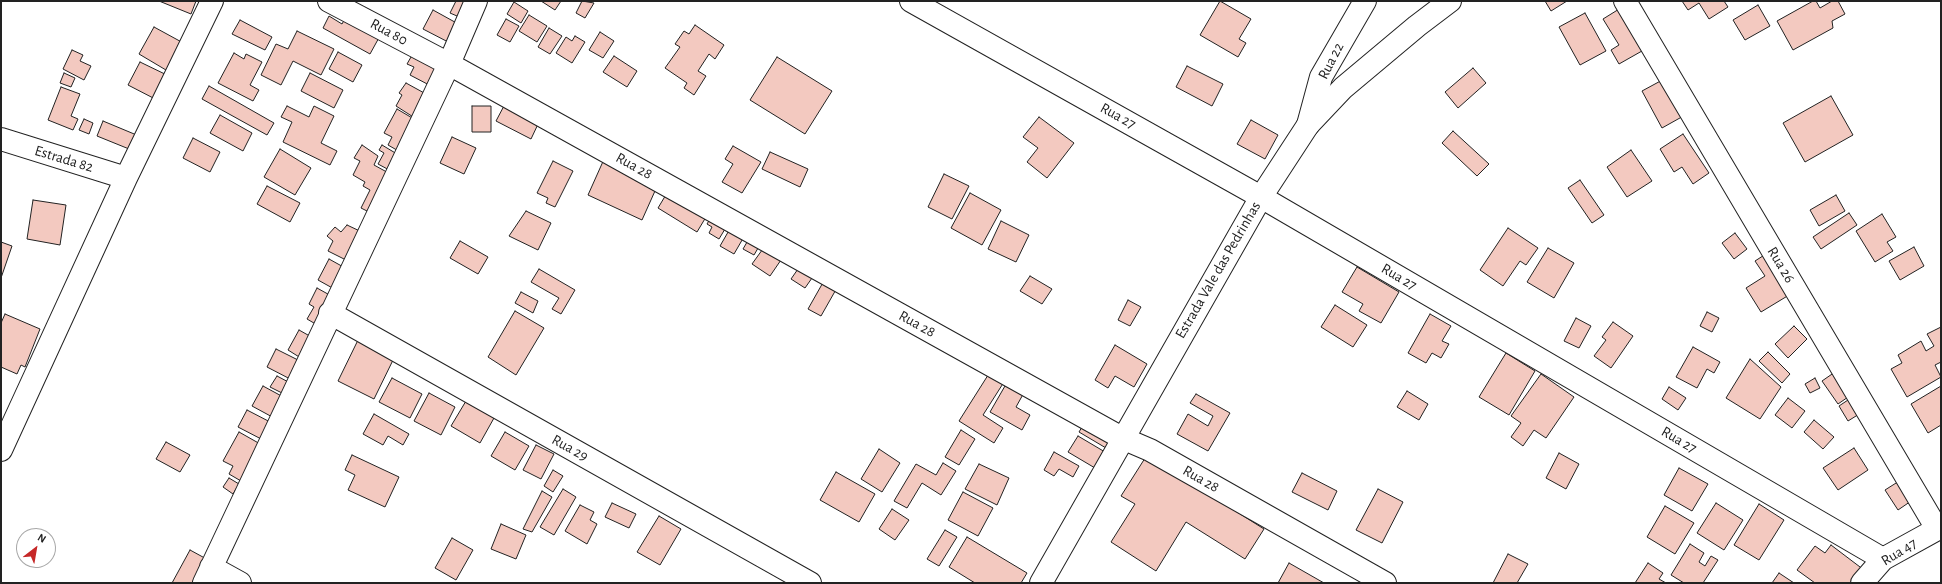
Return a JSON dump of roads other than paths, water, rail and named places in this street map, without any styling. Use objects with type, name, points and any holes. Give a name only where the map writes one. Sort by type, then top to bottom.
[{"type":"street","points":[[3,440],[126,178],[212,1]]},
{"type":"street","name":"Rua 80","points":[[329,1],[449,64]]},
{"type":"street","points":[[240,583],[208,575],[330,313],[449,64],[476,1]]},
{"type":"street","name":"Rua 27","points":[[911,1],[1260,196],[1883,560]]},
{"type":"street","name":"Rua 22","points":[[1308,125],[1321,78],[1365,1]]},
{"type":"street","name":"Estrada Vale das Pedrinhas","points":[[1041,583],[1260,196],[1308,125],[1343,88],[1417,26],[1450,1]]},
{"type":"street","name":"Rua 26","points":[[1625,1],[1939,528]]},
{"type":"street","name":"Rua 28","points":[[449,64],[1122,438],[1150,450],[1385,583]]},
{"type":"street","name":"Estrada 82","points":[[1,140],[126,178]]},
{"type":"street","name":"Rua 29","points":[[330,313],[810,583]]},
{"type":"street","name":"Rua 47","points":[[1862,583],[1883,560],[1939,528]]}]
